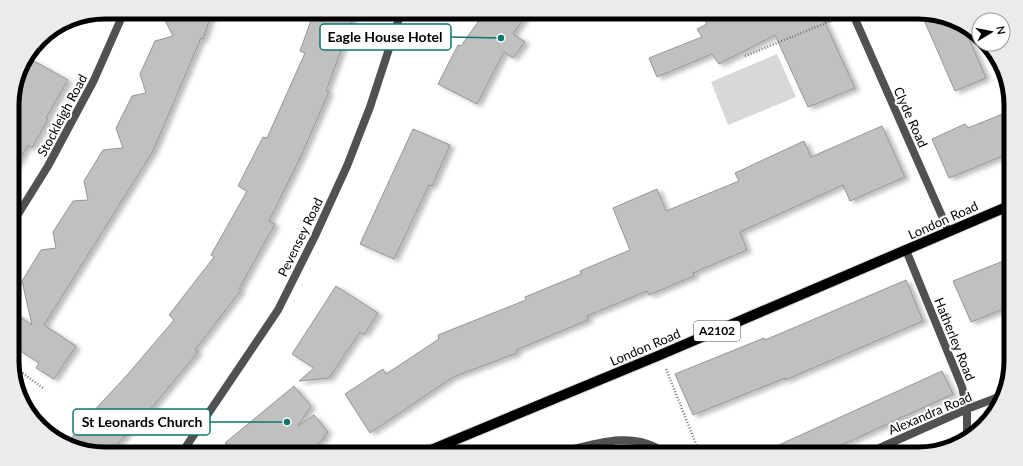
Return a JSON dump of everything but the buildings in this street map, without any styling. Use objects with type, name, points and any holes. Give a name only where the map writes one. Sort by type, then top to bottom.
[{"type":"main road","name":"London Road","points":[[446,447],[1004,208]]},
{"type":"street","name":"Stockleigh Road","points":[[19,213],[48,166],[94,80],[121,19]]},
{"type":"street","name":"Pevensey Road","points":[[187,447],[278,310],[316,236],[347,166],[370,107],[400,19]]},
{"type":"street","name":"Clyde Road","points":[[855,19],[949,232]]},
{"type":"street","name":"Hatherley Road","points":[[906,250],[962,387],[967,409],[967,432]]},
{"type":"street","name":"Alexandra Road","points":[[882,447],[967,409],[995,399]]},
{"type":"street","points":[[588,447],[625,439],[647,442],[655,447]]},
{"type":"path","points":[[745,56],[835,19]]},
{"type":"path","points":[[660,355],[697,447]]},
{"type":"path","points":[[20,371],[43,388]]},
{"type":"shaded area","points":[[777,54],[796,97],[728,125],[711,82]]},
{"type":"place","name":"Eagle House Hotel","points":[[501,38]]},
{"type":"place","name":"St Leonards Church","points":[[287,422]]}]
